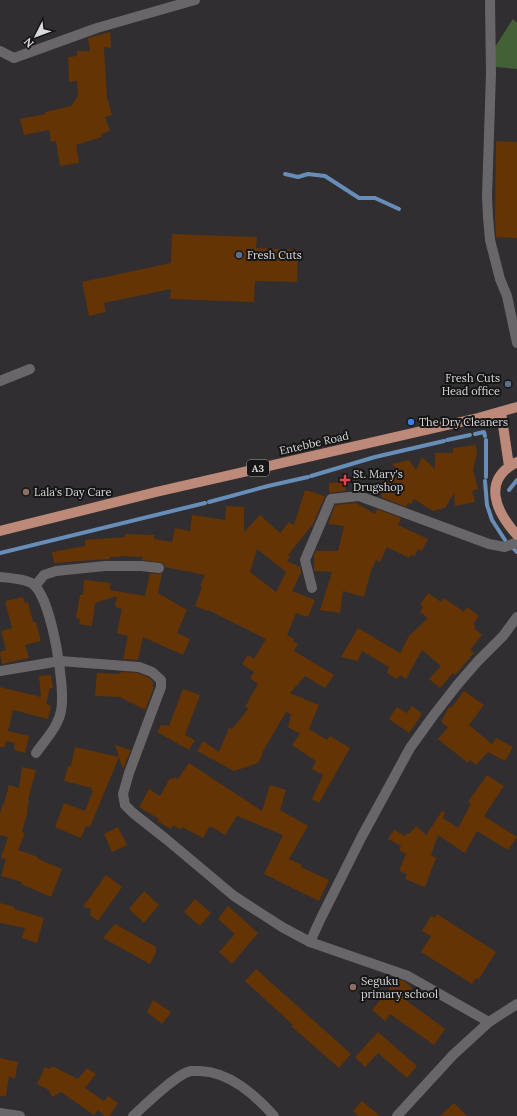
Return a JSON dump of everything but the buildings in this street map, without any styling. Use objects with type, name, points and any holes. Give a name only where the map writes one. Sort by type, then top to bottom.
[{"type":"main road","name":"Entebbe Road","points":[[0,531],[156,492],[517,407]]},
{"type":"main road","points":[[501,412],[513,464],[500,476],[494,490],[503,516],[517,535]]},
{"type":"street","points":[[0,51],[14,58],[97,28],[194,0]]},
{"type":"street","points":[[490,0],[491,73],[486,196],[490,240],[500,279],[507,296],[517,343]]},
{"type":"street","points":[[0,381],[30,369]]},
{"type":"street","points":[[312,588],[305,560],[331,499],[359,496],[489,544],[505,547],[517,542]]},
{"type":"street","points":[[35,586],[44,575],[61,570],[105,566],[160,568]]},
{"type":"street","points":[[0,577],[14,579],[35,586],[42,598],[51,624],[60,661],[62,687],[61,710],[55,727],[36,753]]},
{"type":"street","points":[[310,942],[361,838],[410,748],[458,684],[503,636],[517,617]]},
{"type":"street","points":[[0,671],[60,661],[139,667],[152,672],[161,680],[161,687],[129,773],[123,794],[125,805],[234,896],[282,927],[310,942],[408,976],[489,1022]]},
{"type":"street","points":[[397,1116],[453,1055],[489,1022],[517,1004]]},
{"type":"street","points":[[133,1116],[163,1090],[191,1071],[220,1075],[236,1082],[263,1103],[274,1116]]},
{"type":"street","points":[[0,1113],[20,1116]]},
{"type":"green space","points":[[513,19],[517,23],[517,69],[496,67],[493,50]]},
{"type":"waterway","points":[[285,174],[298,177],[308,174],[325,176],[359,198],[375,198],[399,209]]},
{"type":"waterway","points":[[475,434],[484,432],[485,436]]},
{"type":"waterway","points":[[447,440],[470,435]]},
{"type":"waterway","points":[[486,440],[486,477]]},
{"type":"waterway","points":[[311,476],[375,457],[444,441]]},
{"type":"waterway","points":[[209,502],[308,477]]},
{"type":"waterway","points":[[509,490],[517,480]]},
{"type":"waterway","points":[[485,481],[487,505],[492,520],[505,540]]},
{"type":"waterway","points":[[0,553],[205,503]]},
{"type":"waterway","points":[[513,548],[517,552]]},
{"type":"place","name":"Fresh Cuts","points":[[239,255]]},
{"type":"place","name":"Fresh Cuts Head office","points":[[508,384]]},
{"type":"place","name":"The Dry Cleaners","points":[[411,422]]},
{"type":"place","name":"St. Mary's Drugshop","points":[[345,480]]},
{"type":"place","name":"Lala's Day Care","points":[[26,492]]},
{"type":"place","name":"Seguku primary school","points":[[353,987]]}]
